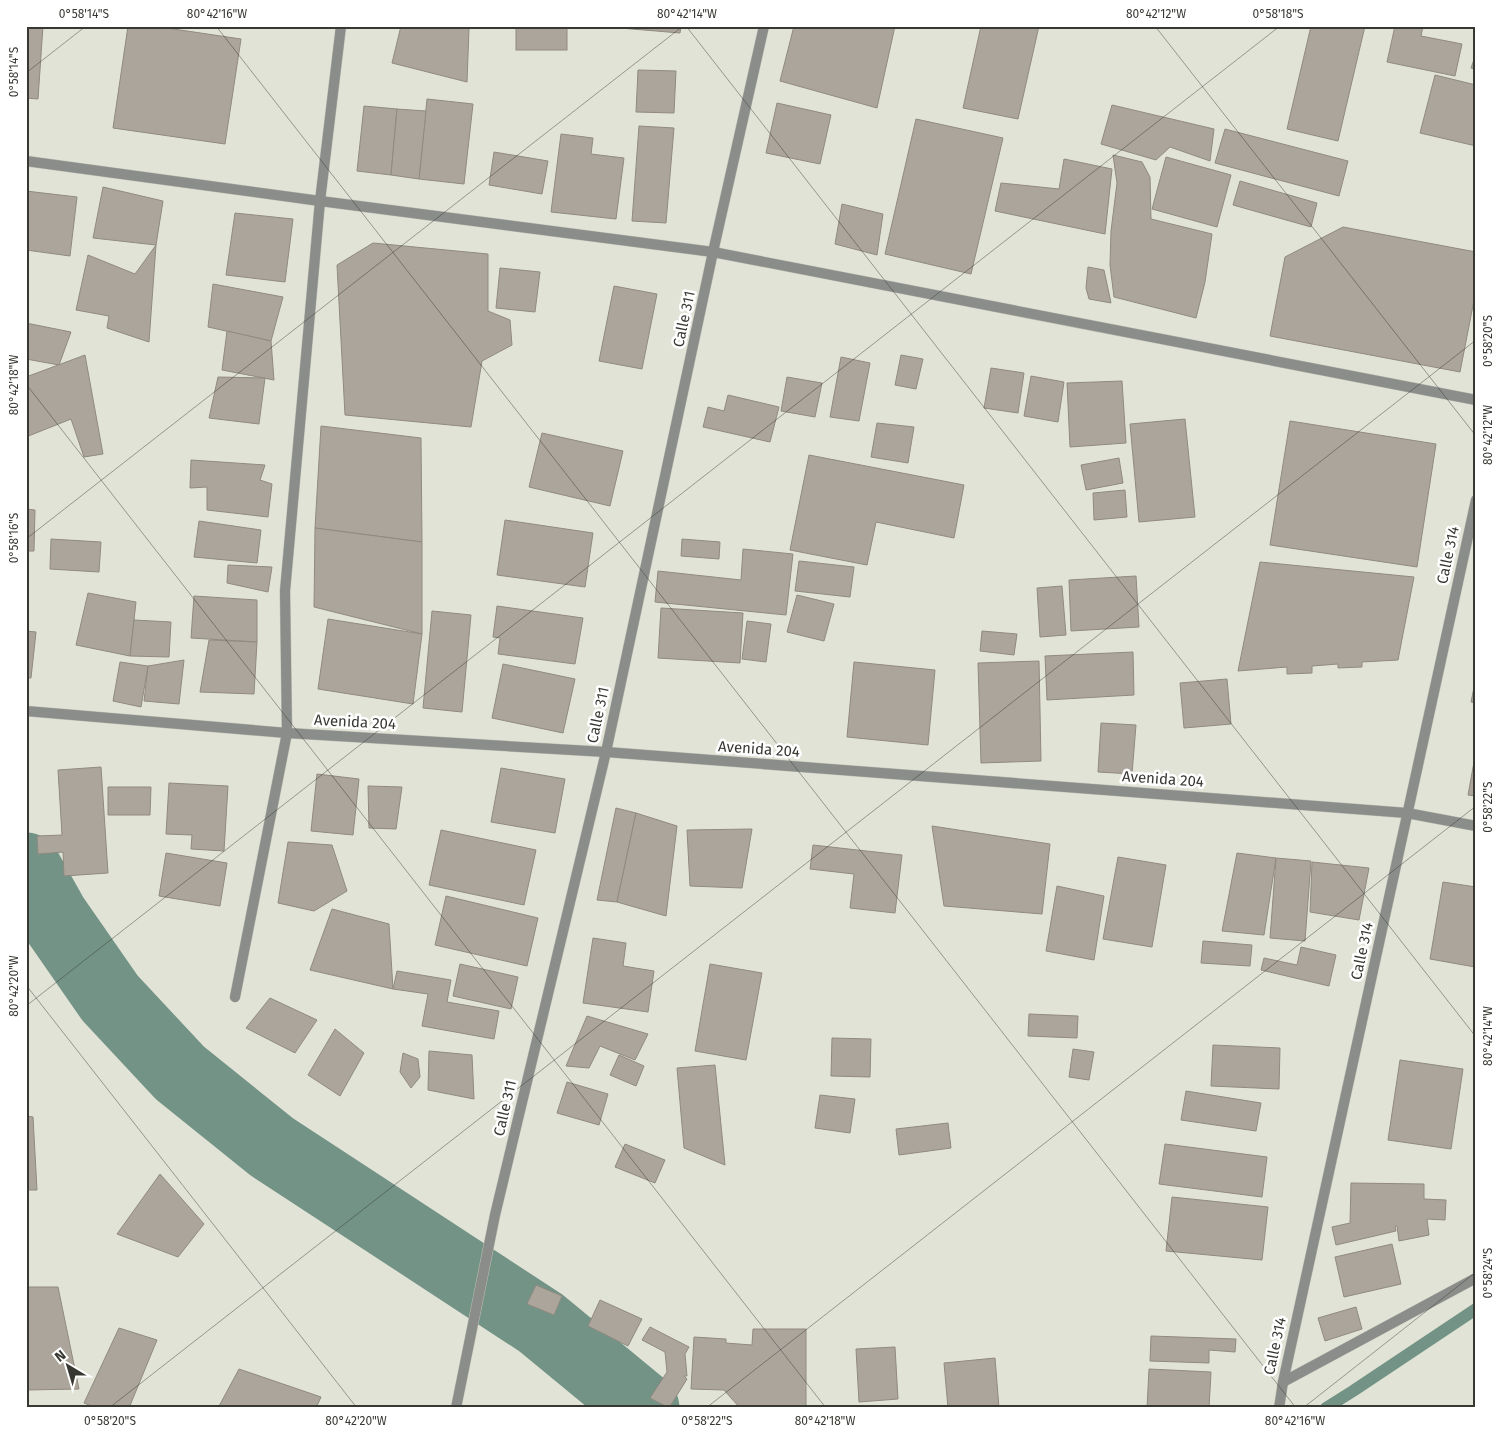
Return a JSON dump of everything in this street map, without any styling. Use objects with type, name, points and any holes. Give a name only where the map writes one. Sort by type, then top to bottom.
[{"type":"street","points":[[235,997],[287,733],[284,591],[320,202],[341,26]]},
{"type":"street","name":"Calle 311","points":[[456,1408],[495,1216],[606,752],[713,252],[764,26]]},
{"type":"street","points":[[26,161],[320,202],[713,252],[1476,400]]},
{"type":"street","name":"Calle 314","points":[[1278,1408],[1476,500]]},
{"type":"street","name":"Avenida 204","points":[[26,711],[287,733],[606,752],[1407,813],[1476,826]]},
{"type":"street","points":[[1283,1382],[1476,1278]]},
{"type":"building","points":[[26,26],[43,26],[38,99],[26,98]]},
{"type":"building","points":[[128,26],[153,26],[241,39],[225,144],[113,128]]},
{"type":"building","points":[[401,26],[459,26],[469,29],[467,82],[392,63]]},
{"type":"building","points":[[516,26],[567,26],[567,50],[516,50]]},
{"type":"building","points":[[621,26],[681,26],[680,33],[620,28]]},
{"type":"building","points":[[794,26],[895,26],[877,108],[780,81]]},
{"type":"building","points":[[981,26],[1039,26],[1018,119],[963,108]]},
{"type":"building","points":[[1311,26],[1365,26],[1338,141],[1287,129]]},
{"type":"building","points":[[1395,26],[1423,26],[1421,36],[1462,44],[1455,76],[1387,62]]},
{"type":"building","points":[[1476,54],[1476,70],[1471,68]]},
{"type":"building","points":[[638,70],[676,71],[674,113],[636,112]]},
{"type":"building","points":[[1435,75],[1476,85],[1476,146],[1420,133]]},
{"type":"building","points":[[427,99],[473,104],[464,184],[419,179]]},
{"type":"building","points":[[777,103],[831,115],[820,164],[766,153]]},
{"type":"building","points":[[1112,105],[1214,129],[1210,161],[1170,147],[1156,160],[1101,144]]},
{"type":"building","points":[[364,106],[397,109],[391,175],[357,171]]},
{"type":"building","points":[[397,109],[426,111],[419,179],[391,175]]},
{"type":"building","points":[[916,119],[1003,138],[971,274],[885,254]]},
{"type":"building","points":[[639,126],[674,128],[666,223],[632,221]]},
{"type":"building","points":[[1225,129],[1348,161],[1339,196],[1215,163]]},
{"type":"building","points":[[561,134],[593,138],[591,154],[624,158],[616,219],[551,212]]},
{"type":"building","points":[[494,152],[548,161],[542,194],[489,185]]},
{"type":"building","points":[[1113,155],[1142,162],[1150,177],[1151,219],[1212,234],[1205,282],[1196,318],[1114,297],[1110,265],[1111,231],[1117,183]]},
{"type":"building","points":[[1166,157],[1231,175],[1217,227],[1152,209]]},
{"type":"building","points":[[1064,159],[1112,169],[1105,234],[995,211],[1001,183],[1059,189]]},
{"type":"building","points":[[1240,181],[1317,203],[1311,227],[1233,205]]},
{"type":"building","points":[[103,187],[163,201],[156,245],[93,238]]},
{"type":"building","points":[[26,191],[77,197],[70,256],[26,250]]},
{"type":"building","points":[[842,204],[883,214],[877,255],[835,244]]},
{"type":"building","points":[[235,213],[293,219],[285,282],[226,275]]},
{"type":"building","points":[[1343,227],[1476,252],[1476,290],[1460,372],[1270,336],[1285,257]]},
{"type":"building","points":[[373,243],[488,254],[488,311],[510,320],[512,345],[482,361],[471,427],[345,415],[337,265]]},
{"type":"building","points":[[156,245],[149,342],[107,328],[109,316],[76,310],[88,255],[135,274]]},
{"type":"building","points":[[1088,267],[1104,270],[1111,303],[1089,299],[1086,288]]},
{"type":"building","points":[[500,268],[540,272],[535,312],[496,308]]},
{"type":"building","points":[[213,284],[283,297],[271,341],[208,327]]},
{"type":"building","points":[[614,286],[657,294],[642,369],[599,361]]},
{"type":"building","points":[[26,323],[71,332],[59,365],[26,359]]},
{"type":"building","points":[[227,331],[271,341],[274,380],[222,370]]},
{"type":"building","points":[[85,355],[103,454],[84,457],[71,419],[26,437],[26,377]]},
{"type":"building","points":[[901,355],[923,359],[916,389],[895,385]]},
{"type":"building","points":[[841,357],[870,363],[859,421],[830,417]]},
{"type":"building","points":[[991,368],[1024,373],[1018,413],[984,408]]},
{"type":"building","points":[[1031,376],[1064,382],[1058,422],[1024,416]]},
{"type":"building","points":[[218,377],[265,378],[259,424],[209,418]]},
{"type":"building","points":[[787,377],[822,383],[815,417],[781,411]]},
{"type":"building","points":[[1122,381],[1126,443],[1070,447],[1067,383]]},
{"type":"building","points":[[728,395],[779,407],[770,442],[703,427],[708,407],[724,411]]},
{"type":"building","points":[[1185,419],[1195,517],[1139,522],[1130,424]]},
{"type":"building","points":[[1290,421],[1436,444],[1417,567],[1270,545]]},
{"type":"building","points":[[877,423],[914,427],[908,463],[871,457]]},
{"type":"building","points":[[321,426],[421,438],[422,542],[315,528]]},
{"type":"building","points":[[542,433],[623,451],[610,506],[529,487]]},
{"type":"building","points":[[809,455],[964,485],[954,538],[876,522],[867,565],[790,550]]},
{"type":"building","points":[[1119,458],[1123,483],[1086,490],[1081,465]]},
{"type":"building","points":[[191,460],[265,465],[260,480],[272,484],[268,517],[207,510],[207,487],[190,488]]},
{"type":"building","points":[[1125,490],[1127,517],[1094,520],[1093,493]]},
{"type":"building","points":[[26,509],[35,510],[34,551],[26,551]]},
{"type":"building","points":[[505,520],[593,533],[585,587],[497,575]]},
{"type":"building","points":[[199,521],[261,530],[257,563],[194,557]]},
{"type":"building","points":[[315,528],[422,542],[422,634],[314,607]]},
{"type":"building","points":[[51,539],[101,542],[99,572],[50,569]]},
{"type":"building","points":[[682,539],[720,542],[719,559],[681,556]]},
{"type":"building","points":[[743,549],[793,554],[786,615],[655,602],[658,571],[741,580]]},
{"type":"building","points":[[799,561],[854,567],[850,597],[795,591]]},
{"type":"building","points":[[1260,562],[1414,577],[1398,660],[1362,662],[1362,667],[1338,668],[1338,664],[1312,666],[1312,673],[1287,674],[1287,667],[1238,671]]},
{"type":"building","points":[[228,565],[272,567],[268,592],[227,583]]},
{"type":"building","points":[[1136,576],[1139,627],[1071,631],[1069,580]]},
{"type":"building","points":[[1062,586],[1066,635],[1040,637],[1037,588]]},
{"type":"building","points":[[88,593],[136,602],[130,656],[76,645]]},
{"type":"building","points":[[797,595],[834,604],[824,641],[787,632]]},
{"type":"building","points":[[194,596],[257,600],[257,642],[191,638]]},
{"type":"building","points":[[497,606],[583,618],[575,664],[498,654],[500,638],[493,637]]},
{"type":"building","points":[[661,608],[743,613],[740,663],[658,658]]},
{"type":"building","points":[[432,611],[471,615],[462,712],[423,708]]},
{"type":"building","points":[[328,619],[422,634],[413,704],[318,689]]},
{"type":"building","points":[[134,620],[171,622],[169,657],[130,656]]},
{"type":"building","points":[[747,621],[771,624],[766,662],[742,659]]},
{"type":"building","points":[[26,631],[36,632],[31,678],[26,678]]},
{"type":"building","points":[[982,631],[1017,634],[1014,655],[980,651]]},
{"type":"building","points":[[209,640],[257,642],[254,694],[200,692]]},
{"type":"building","points":[[1133,652],[1134,695],[1047,700],[1045,656]]},
{"type":"building","points":[[184,660],[179,704],[144,701],[148,666]]},
{"type":"building","points":[[1039,661],[1041,761],[981,763],[978,663]]},
{"type":"building","points":[[120,662],[148,666],[141,707],[113,701]]},
{"type":"building","points":[[854,662],[935,670],[928,745],[847,737]]},
{"type":"building","points":[[503,664],[575,679],[563,733],[492,718]]},
{"type":"building","points":[[1476,678],[1476,703],[1471,702]]},
{"type":"building","points":[[1227,679],[1231,724],[1184,728],[1180,683]]},
{"type":"building","points":[[1101,723],[1136,725],[1132,774],[1098,772]]},
{"type":"building","points":[[1476,751],[1476,796],[1468,795]]},
{"type":"building","points":[[101,767],[108,873],[64,876],[63,852],[38,854],[37,836],[62,835],[58,770]]},
{"type":"building","points":[[501,768],[565,779],[555,833],[491,822]]},
{"type":"building","points":[[317,774],[359,779],[353,835],[311,831]]},
{"type":"building","points":[[169,783],[228,786],[224,851],[191,849],[192,835],[166,834]]},
{"type":"building","points":[[368,786],[402,787],[396,829],[369,828]]},
{"type":"building","points":[[108,787],[151,787],[150,815],[108,815]]},
{"type":"building","points":[[616,808],[636,813],[617,902],[597,900]]},
{"type":"building","points":[[636,813],[677,826],[666,916],[617,902]]},
{"type":"building","points":[[932,826],[1050,844],[1042,914],[944,906]]},
{"type":"building","points":[[752,829],[742,888],[690,886],[687,830]]},
{"type":"building","points":[[441,830],[536,850],[524,905],[429,885]]},
{"type":"building","points":[[288,842],[332,845],[347,891],[314,911],[278,903]]},
{"type":"building","points":[[813,845],[902,855],[895,913],[850,908],[854,874],[810,869]]},
{"type":"building","points":[[166,853],[227,863],[220,906],[159,896]]},
{"type":"building","points":[[1237,853],[1276,858],[1264,935],[1222,931]]},
{"type":"building","points":[[1118,857],[1166,865],[1152,947],[1103,939]]},
{"type":"building","points":[[1276,858],[1311,861],[1305,941],[1270,938]]},
{"type":"building","points":[[1312,862],[1369,868],[1359,920],[1310,912]]},
{"type":"building","points":[[1443,882],[1476,887],[1475,967],[1430,959]]},
{"type":"building","points":[[1057,886],[1104,896],[1094,960],[1046,951]]},
{"type":"building","points":[[446,896],[538,918],[527,966],[435,945]]},
{"type":"building","points":[[332,909],[389,924],[393,989],[310,970]]},
{"type":"building","points":[[593,938],[626,943],[623,966],[654,971],[648,1012],[583,1003]]},
{"type":"building","points":[[1203,941],[1252,945],[1250,966],[1201,963]]},
{"type":"building","points":[[1301,947],[1336,955],[1329,986],[1261,970],[1264,958],[1297,965]]},
{"type":"building","points":[[460,964],[518,977],[511,1009],[453,996]]},
{"type":"building","points":[[710,964],[762,973],[746,1060],[695,1051]]},
{"type":"building","points":[[397,971],[451,980],[447,1002],[499,1011],[494,1039],[422,1026],[428,994],[393,989]]},
{"type":"building","points":[[270,998],[317,1020],[295,1053],[246,1028]]},
{"type":"building","points":[[1029,1014],[1078,1016],[1077,1038],[1028,1036]]},
{"type":"building","points":[[587,1016],[648,1034],[635,1060],[600,1046],[589,1068],[566,1066]]},
{"type":"building","points":[[335,1029],[364,1053],[340,1096],[308,1075]]},
{"type":"building","points":[[832,1038],[871,1039],[870,1077],[831,1076]]},
{"type":"building","points":[[1213,1045],[1280,1048],[1279,1089],[1211,1086]]},
{"type":"building","points":[[1073,1049],[1094,1052],[1089,1080],[1069,1077]]},
{"type":"building","points":[[429,1051],[472,1055],[474,1099],[428,1090]]},
{"type":"building","points":[[403,1053],[418,1059],[420,1077],[411,1088],[400,1072]]},
{"type":"building","points":[[619,1055],[644,1066],[636,1086],[610,1075]]},
{"type":"building","points":[[1400,1060],[1463,1069],[1451,1149],[1388,1140]]},
{"type":"building","points":[[715,1065],[725,1165],[684,1148],[677,1068]]},
{"type":"building","points":[[567,1082],[608,1094],[599,1125],[557,1113]]},
{"type":"building","points":[[1186,1091],[1261,1103],[1256,1131],[1181,1120]]},
{"type":"building","points":[[820,1095],[855,1099],[850,1133],[815,1128]]},
{"type":"building","points":[[26,1116],[33,1117],[37,1190],[26,1190]]},
{"type":"building","points":[[948,1123],[951,1148],[899,1155],[896,1129]]},
{"type":"building","points":[[625,1144],[665,1160],[655,1183],[615,1167]]},
{"type":"building","points":[[1165,1144],[1267,1157],[1262,1197],[1159,1184]]},
{"type":"building","points":[[160,1174],[204,1224],[178,1257],[117,1234]]},
{"type":"building","points":[[1351,1183],[1424,1184],[1424,1199],[1446,1200],[1445,1220],[1427,1219],[1429,1235],[1399,1241],[1397,1226],[1395,1226],[1396,1231],[1336,1245],[1332,1227],[1350,1223]]},
{"type":"building","points":[[1172,1197],[1268,1207],[1262,1260],[1166,1251]]},
{"type":"building","points":[[1392,1244],[1401,1284],[1344,1297],[1335,1257]]},
{"type":"building","points":[[536,1285],[562,1296],[554,1315],[527,1304]]},
{"type":"building","points":[[26,1287],[58,1287],[79,1389],[27,1390]]},
{"type":"building","points":[[600,1300],[642,1319],[628,1346],[588,1326]]},
{"type":"building","points":[[1356,1307],[1362,1329],[1325,1341],[1318,1318]]},
{"type":"building","points":[[650,1327],[689,1347],[685,1354],[687,1376],[684,1376],[687,1379],[669,1408],[650,1398],[667,1372],[665,1352],[642,1340]]},
{"type":"building","points":[[119,1328],[157,1340],[129,1408],[97,1408],[84,1403]]},
{"type":"building","points":[[753,1329],[806,1329],[806,1408],[740,1408],[724,1390],[691,1389],[694,1337],[726,1339],[726,1343],[752,1345]]},
{"type":"building","points":[[1151,1336],[1236,1339],[1235,1352],[1209,1350],[1209,1363],[1150,1361]]},
{"type":"building","points":[[895,1347],[898,1399],[859,1402],[856,1349]]},
{"type":"building","points":[[995,1358],[999,1408],[948,1408],[944,1363]]},
{"type":"building","points":[[239,1369],[321,1397],[316,1408],[218,1408]]},
{"type":"building","points":[[1149,1369],[1211,1372],[1209,1408],[1147,1408]]},
{"type":"waterway","points":[[26,868],[53,916],[110,998],[180,1073],[272,1147],[541,1323],[644,1408]]},
{"type":"waterway","points":[[1326,1408],[1476,1309]]}]
